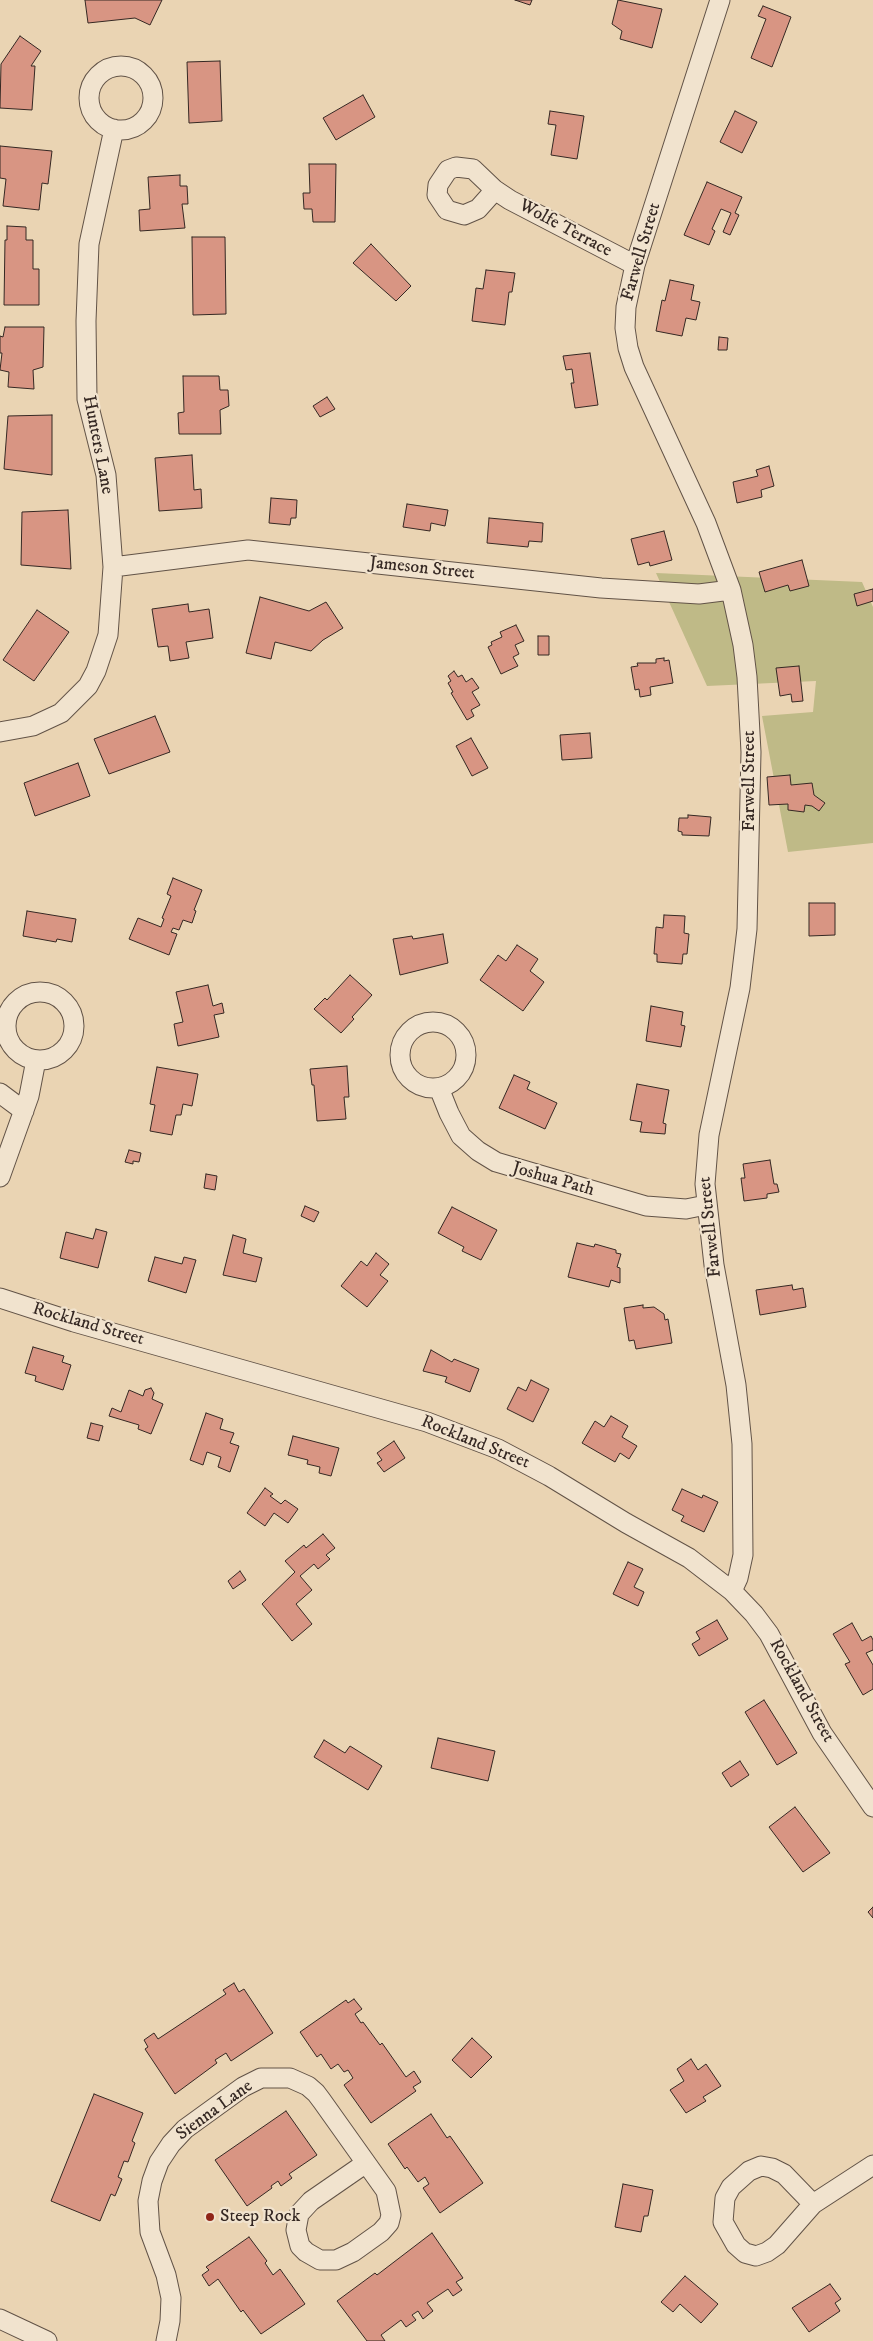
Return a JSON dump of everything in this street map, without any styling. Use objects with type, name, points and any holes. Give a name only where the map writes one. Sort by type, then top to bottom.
[{"type":"street","name":"Farwell Street","points":[[720,0],[635,265],[626,307],[628,348],[643,387],[706,524],[731,590],[744,645],[750,714],[749,898],[745,958],[709,1134],[706,1160],[706,1205],[720,1301],[736,1386],[742,1444],[743,1555],[738,1578],[732,1591]]},
{"type":"street","name":"Hunters Lane","points":[[0,732],[32,726],[61,712],[88,686],[96,671],[108,635],[113,567],[106,476],[87,399],[86,321],[88,244],[114,129]]},
{"type":"street","name":"Wolfe Terrace","points":[[495,190],[471,213],[455,214],[447,210],[438,195],[438,185],[448,170],[465,166],[480,174],[495,190],[586,241],[635,265]]},
{"type":"street","name":"Jameson Street","points":[[113,567],[248,550],[601,588],[699,594],[731,590]]},
{"type":"street","points":[[0,1177],[24,1111],[36,1060]]},
{"type":"street","name":"Joshua Path","points":[[439,1088],[449,1113],[462,1136],[478,1151],[496,1162],[646,1206],[686,1209],[706,1205]]},
{"type":"street","points":[[0,1093],[24,1111]]},
{"type":"street","name":"Rockland Street","points":[[0,1298],[74,1322],[385,1409],[498,1449],[524,1462],[689,1558],[732,1591],[754,1614],[769,1634],[822,1733],[873,1807]]},
{"type":"street","name":"Sienna Lane","points":[[166,2341],[170,2321],[171,2298],[166,2275],[150,2232],[148,2202],[152,2181],[159,2162],[170,2144],[185,2129],[252,2082],[270,2077],[290,2078],[308,2086],[316,2093],[366,2163],[389,2198],[391,2215],[389,2223],[381,2232],[344,2257],[328,2261],[312,2257],[300,2246],[296,2230],[299,2214],[311,2201],[366,2163]]},
{"type":"street","points":[[813,2204],[784,2174],[772,2168],[761,2166],[749,2171],[731,2187],[725,2198],[724,2222],[736,2245],[745,2253],[756,2256],[767,2252],[777,2244],[813,2204],[873,2165]]},
{"type":"street","points":[[0,2319],[47,2341]]},
{"type":"shaded area","points":[[656,573],[862,582],[873,607],[873,843],[788,852],[762,716],[813,712],[816,681],[707,686]]},
{"type":"building","points":[[85,0],[162,0],[150,25],[135,18],[88,23]]},
{"type":"building","points":[[515,0],[532,0],[530,5]]},
{"type":"building","points":[[618,0],[662,9],[652,48],[620,39],[622,31],[612,24]]},
{"type":"building","points":[[763,6],[791,17],[772,67],[751,58],[766,19],[758,16]]},
{"type":"building","points":[[20,36],[41,51],[31,66],[35,66],[32,110],[0,108],[1,64]]},
{"type":"building","points":[[220,61],[222,121],[189,123],[187,62]]},
{"type":"building","points":[[363,95],[375,117],[336,140],[323,118]]},
{"type":"building","points":[[550,111],[584,116],[577,159],[551,155],[556,125],[548,124]]},
{"type":"building","points":[[735,111],[757,122],[742,153],[720,142]]},
{"type":"building","points":[[0,146],[52,151],[48,184],[42,183],[39,210],[3,206],[6,179],[0,178]]},
{"type":"building","points":[[309,164],[336,164],[335,222],[313,222],[312,209],[304,209],[303,193],[310,193]]},
{"type":"building","points":[[180,175],[180,186],[187,186],[188,204],[182,204],[185,228],[140,231],[139,210],[150,209],[148,177]]},
{"type":"building","points":[[707,182],[742,197],[735,213],[739,215],[730,235],[723,232],[731,213],[721,209],[712,229],[715,231],[709,245],[684,235]]},
{"type":"building","points":[[7,226],[26,227],[26,240],[33,240],[33,269],[39,269],[39,305],[4,305]]},
{"type":"building","points":[[192,237],[225,237],[226,314],[193,315]]},
{"type":"building","points":[[371,244],[411,286],[396,301],[353,263]]},
{"type":"building","points":[[486,270],[515,273],[512,292],[509,292],[505,325],[472,321],[476,288],[483,289]]},
{"type":"building","points":[[670,280],[694,285],[691,300],[700,302],[696,320],[686,318],[682,336],[656,331],[662,300],[665,301]]},
{"type":"building","points":[[5,327],[44,327],[43,367],[33,370],[34,389],[8,387],[9,372],[0,370],[2,353],[0,353],[0,336],[3,337]]},
{"type":"building","points":[[719,337],[728,338],[727,350],[718,350]]},
{"type":"building","points":[[590,353],[598,405],[575,408],[571,383],[574,383],[572,369],[566,370],[563,356]]},
{"type":"building","points":[[183,376],[219,376],[220,390],[228,390],[229,406],[220,410],[221,434],[179,434],[178,413],[184,412]]},
{"type":"building","points":[[327,397],[335,409],[320,417],[313,406]]},
{"type":"building","points":[[52,415],[52,475],[4,469],[8,416]]},
{"type":"building","points":[[192,455],[194,490],[201,489],[202,508],[159,511],[155,458]]},
{"type":"building","points":[[769,466],[774,486],[761,490],[762,497],[737,503],[733,482],[758,476],[756,470]]},
{"type":"building","points":[[271,498],[297,500],[296,518],[291,518],[290,525],[269,523]]},
{"type":"building","points":[[407,504],[448,510],[445,526],[431,523],[430,531],[403,527]]},
{"type":"building","points":[[68,510],[71,569],[21,565],[22,512]]},
{"type":"building","points":[[489,518],[543,523],[542,542],[529,541],[528,547],[487,543]]},
{"type":"building","points":[[664,531],[672,560],[650,566],[649,562],[638,565],[631,539]]},
{"type":"building","points":[[802,560],[809,586],[790,591],[788,585],[765,592],[759,572]]},
{"type":"building","points":[[873,589],[873,601],[857,606],[854,594]]},
{"type":"building","points":[[260,597],[309,611],[326,602],[343,628],[323,640],[311,651],[275,642],[271,659],[246,653]]},
{"type":"building","points":[[188,604],[189,612],[209,609],[213,638],[186,642],[189,658],[170,661],[168,646],[158,647],[152,609]]},
{"type":"building","points":[[37,610],[69,632],[34,681],[3,660]]},
{"type":"building","points":[[516,625],[524,641],[515,645],[519,654],[513,657],[518,666],[501,674],[488,647],[492,645],[491,642],[502,637],[500,632]]},
{"type":"building","points":[[538,636],[549,636],[549,655],[538,655]]},
{"type":"building","points":[[664,658],[664,661],[669,660],[673,683],[650,687],[651,695],[640,697],[639,689],[635,690],[631,667],[638,666],[637,663],[656,663],[656,659]]},
{"type":"building","points":[[799,666],[803,701],[792,702],[791,694],[780,696],[776,668]]},
{"type":"building","points":[[454,671],[458,677],[462,675],[466,682],[472,678],[479,688],[472,692],[480,705],[471,710],[474,716],[467,720],[451,693],[453,692],[448,683],[451,681],[448,676]]},
{"type":"building","points":[[155,716],[170,752],[109,774],[94,739]]},
{"type":"building","points":[[590,733],[592,758],[562,760],[560,735]]},
{"type":"building","points":[[471,738],[488,768],[472,776],[456,746]]},
{"type":"building","points":[[78,763],[90,796],[35,816],[24,783]]},
{"type":"building","points":[[790,775],[791,785],[812,783],[814,795],[825,803],[819,811],[812,806],[805,805],[804,812],[788,810],[788,804],[769,805],[767,777]]},
{"type":"building","points":[[688,815],[711,817],[709,836],[682,835],[682,832],[678,831],[679,818],[688,818]]},
{"type":"building","points":[[173,878],[202,890],[194,910],[196,911],[192,923],[183,920],[179,930],[173,928],[171,932],[177,934],[169,955],[129,939],[138,918],[161,927],[164,919],[162,918],[171,896],[167,894]]},
{"type":"building","points":[[809,903],[835,903],[835,935],[809,936]]},
{"type":"building","points":[[27,911],[76,919],[72,942],[57,939],[56,942],[23,936]]},
{"type":"building","points":[[664,915],[685,916],[684,933],[689,934],[687,954],[683,954],[682,964],[657,962],[657,954],[654,954],[656,927],[663,928]]},
{"type":"building","points":[[443,934],[448,963],[400,975],[393,939],[412,936],[413,939]]},
{"type":"building","points":[[517,945],[538,959],[530,971],[544,982],[523,1011],[480,980],[498,955],[506,961]]},
{"type":"building","points":[[350,975],[372,995],[352,1017],[354,1019],[341,1033],[314,1009],[325,998],[327,1000]]},
{"type":"building","points":[[208,985],[213,1006],[222,1003],[224,1013],[214,1015],[219,1037],[178,1046],[174,1024],[183,1022],[176,992]]},
{"type":"building","points":[[651,1006],[683,1012],[681,1025],[685,1026],[681,1047],[646,1041]]},
{"type":"building","points":[[347,1066],[349,1097],[344,1097],[346,1119],[317,1121],[314,1085],[312,1085],[310,1069]]},
{"type":"building","points":[[157,1067],[198,1074],[192,1106],[183,1104],[181,1115],[176,1115],[172,1135],[150,1131],[155,1105],[150,1104]]},
{"type":"building","points":[[514,1075],[530,1082],[527,1089],[557,1103],[545,1129],[499,1108]]},
{"type":"building","points":[[637,1084],[669,1090],[663,1123],[666,1124],[665,1134],[640,1132],[642,1122],[630,1120]]},
{"type":"building","points":[[129,1150],[141,1153],[139,1162],[133,1161],[133,1164],[125,1162]]},
{"type":"building","points":[[770,1160],[774,1184],[777,1184],[779,1192],[767,1194],[767,1198],[744,1201],[741,1178],[745,1178],[743,1164]]},
{"type":"building","points":[[206,1174],[217,1176],[215,1190],[204,1188]]},
{"type":"building","points":[[305,1206],[319,1212],[314,1222],[301,1216]]},
{"type":"building","points":[[452,1207],[497,1230],[481,1260],[462,1251],[464,1247],[438,1233]]},
{"type":"building","points":[[96,1229],[107,1232],[98,1268],[60,1258],[66,1232],[93,1239]]},
{"type":"building","points":[[233,1235],[246,1239],[243,1253],[262,1258],[256,1282],[223,1275]]},
{"type":"building","points":[[577,1243],[594,1247],[595,1244],[616,1250],[616,1253],[621,1254],[617,1267],[620,1268],[620,1283],[611,1280],[609,1287],[568,1277]]},
{"type":"building","points":[[376,1253],[389,1264],[380,1275],[388,1281],[367,1307],[341,1286],[361,1261],[367,1266]]},
{"type":"building","points":[[155,1257],[182,1264],[184,1257],[196,1260],[186,1293],[148,1281]]},
{"type":"building","points":[[792,1285],[793,1290],[803,1288],[806,1307],[760,1315],[756,1290]]},
{"type":"building","points":[[643,1305],[643,1308],[654,1307],[664,1314],[665,1320],[668,1319],[672,1343],[636,1349],[634,1340],[629,1341],[624,1308]]},
{"type":"building","points":[[33,1347],[64,1356],[62,1362],[71,1365],[63,1390],[35,1381],[36,1376],[25,1373]]},
{"type":"building","points":[[431,1350],[452,1362],[454,1359],[479,1369],[470,1392],[445,1382],[447,1377],[423,1371]]},
{"type":"building","points":[[531,1380],[549,1389],[533,1422],[507,1409],[518,1387],[526,1391]]},
{"type":"building","points":[[151,1388],[154,1393],[152,1399],[163,1404],[151,1434],[138,1429],[139,1425],[109,1416],[112,1408],[121,1412],[129,1390],[143,1396],[145,1390]]},
{"type":"building","points":[[206,1413],[223,1419],[220,1429],[234,1433],[230,1443],[239,1446],[230,1472],[218,1467],[221,1457],[207,1452],[203,1465],[190,1460]]},
{"type":"building","points":[[611,1416],[628,1426],[622,1437],[637,1446],[629,1459],[620,1453],[615,1462],[582,1443],[595,1421],[604,1427]]},
{"type":"building","points":[[91,1423],[103,1426],[99,1441],[87,1438]]},
{"type":"building","points":[[293,1436],[339,1448],[331,1476],[319,1473],[320,1467],[307,1464],[308,1460],[288,1455]]},
{"type":"building","points":[[394,1441],[405,1458],[384,1472],[377,1463],[382,1460],[377,1453]]},
{"type":"building","points":[[265,1488],[273,1494],[270,1496],[281,1504],[285,1500],[298,1509],[288,1523],[274,1513],[265,1526],[247,1513]]},
{"type":"building","points":[[682,1489],[702,1498],[703,1495],[718,1502],[704,1532],[681,1521],[684,1516],[672,1510]]},
{"type":"building","points":[[323,1534],[335,1548],[326,1555],[330,1559],[318,1569],[314,1564],[300,1576],[312,1590],[296,1604],[312,1624],[292,1641],[262,1604],[295,1572],[285,1561],[304,1545],[306,1548]]},
{"type":"building","points":[[628,1562],[643,1569],[634,1587],[644,1592],[638,1606],[613,1594]]},
{"type":"building","points":[[240,1571],[246,1580],[233,1589],[228,1581]]},
{"type":"building","points":[[717,1620],[728,1639],[699,1656],[692,1644],[700,1639],[696,1632]]},
{"type":"building","points":[[852,1623],[862,1641],[871,1636],[873,1640],[873,1650],[866,1653],[873,1665],[873,1689],[863,1695],[845,1664],[850,1662],[833,1634]]},
{"type":"building","points":[[764,1700],[797,1753],[777,1765],[745,1712]]},
{"type":"building","points":[[438,1738],[495,1751],[488,1781],[431,1768]]},
{"type":"building","points":[[324,1740],[345,1753],[350,1746],[382,1766],[368,1790],[314,1757]]},
{"type":"building","points":[[740,1761],[749,1775],[731,1787],[722,1773]]},
{"type":"building","points":[[795,1807],[830,1853],[803,1872],[769,1827]]},
{"type":"building","points":[[873,1907],[873,1918],[868,1912]]},
{"type":"building","points":[[234,1983],[239,1992],[244,1989],[273,2033],[231,2061],[226,2053],[215,2060],[217,2063],[175,2094],[145,2049],[148,2047],[144,2040],[154,2033],[158,2039],[226,1994],[223,1990]]},
{"type":"building","points":[[354,1999],[362,2009],[355,2014],[361,2023],[363,2022],[380,2045],[382,2043],[406,2077],[414,2071],[421,2082],[413,2087],[416,2091],[371,2123],[344,2085],[353,2078],[348,2070],[344,2072],[338,2064],[331,2069],[321,2054],[317,2057],[300,2032],[346,2000],[348,2003]]},
{"type":"building","points":[[472,2038],[492,2057],[471,2078],[452,2060]]},
{"type":"building","points":[[691,2059],[698,2070],[706,2064],[721,2086],[703,2097],[706,2101],[686,2113],[670,2090],[684,2081],[677,2069]]},
{"type":"building","points":[[94,2094],[143,2113],[132,2141],[135,2143],[128,2162],[124,2161],[118,2177],[122,2179],[115,2196],[111,2194],[100,2221],[51,2201]]},
{"type":"building","points":[[286,2111],[317,2155],[289,2174],[292,2178],[281,2186],[278,2181],[271,2186],[272,2188],[247,2206],[215,2160]]},
{"type":"building","points":[[431,2114],[447,2138],[450,2136],[483,2183],[440,2213],[423,2188],[429,2184],[425,2177],[418,2182],[407,2167],[405,2169],[388,2144]]},
{"type":"building","points":[[623,2184],[653,2190],[648,2216],[644,2216],[641,2232],[615,2227]]},
{"type":"building","points":[[432,2233],[463,2278],[456,2282],[462,2290],[453,2296],[448,2289],[427,2303],[433,2311],[423,2319],[418,2311],[412,2315],[416,2320],[406,2327],[401,2320],[381,2335],[385,2341],[367,2341],[337,2301],[375,2273],[377,2275]]},
{"type":"building","points":[[249,2237],[267,2261],[265,2263],[273,2275],[280,2269],[305,2304],[261,2334],[243,2310],[241,2312],[218,2279],[209,2286],[202,2275],[209,2270],[206,2267]]},
{"type":"building","points":[[685,2276],[718,2304],[701,2323],[680,2304],[673,2312],[661,2302]]},
{"type":"building","points":[[830,2284],[841,2299],[835,2303],[840,2311],[809,2332],[792,2308]]},
{"type":"place","name":"Steep Rock","points":[[210,2217]]}]
